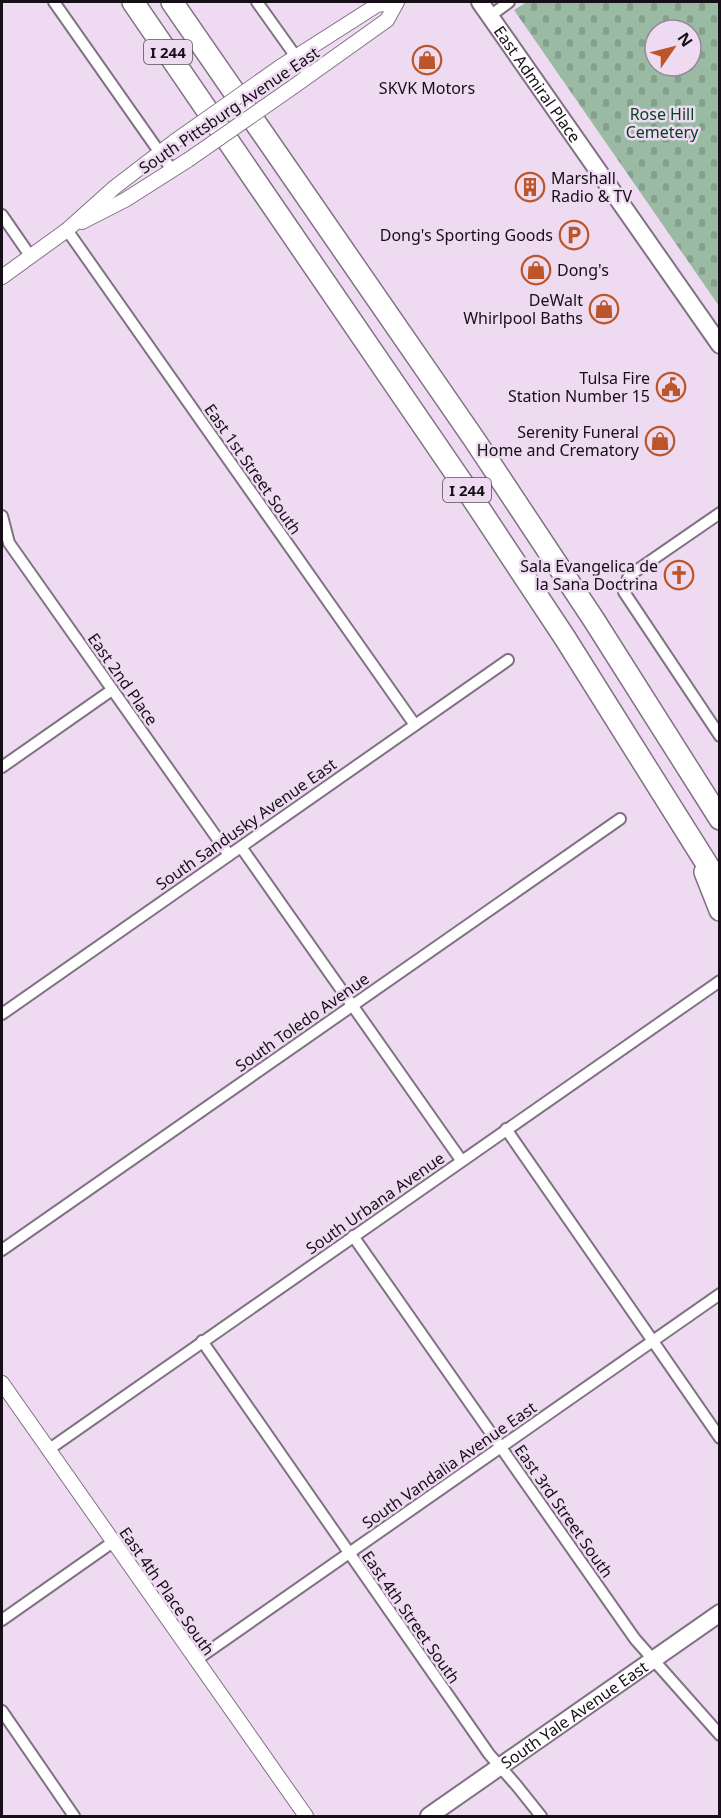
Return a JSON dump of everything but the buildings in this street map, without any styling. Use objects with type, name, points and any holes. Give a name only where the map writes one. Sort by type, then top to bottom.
[{"type":"highway","name":"I 244","points":[[133,2],[472,497],[565,638],[720,885]]},
{"type":"highway","name":"I 244","points":[[172,2],[474,439],[594,620],[720,819]]},
{"type":"highway","points":[[694,843],[720,910]]},
{"type":"main road","name":"East Admiral Place","points":[[480,2],[720,345]]},
{"type":"main road","name":"South Yale Avenue East","points":[[429,1816],[720,1613]]},
{"type":"street","points":[[54,2],[172,170]]},
{"type":"street","points":[[257,2],[309,75]]},
{"type":"street","name":"South Pittsburg Avenue East","points":[[67,230],[125,200],[188,160],[387,20],[395,2]]},
{"type":"street","name":"South Pittsburg Avenue East","points":[[2,277],[67,230],[159,152],[295,56],[377,5],[395,2]]},
{"type":"street","points":[[490,16],[509,2]]},
{"type":"street","points":[[2,215],[31,257]]},
{"type":"street","name":"East 1st Street South","points":[[67,230],[415,725]]},
{"type":"street","points":[[720,513],[633,573],[624,586],[629,602],[720,736]]},
{"type":"street","name":"East 2nd Place","points":[[2,521],[9,543],[228,855]]},
{"type":"street","name":"South Sandusky Avenue East","points":[[2,1014],[508,660]]},
{"type":"street","points":[[2,767],[112,690]]},
{"type":"street","name":"South Toledo Avenue","points":[[2,1250],[620,819]]},
{"type":"street","points":[[241,847],[461,1160]]},
{"type":"street","name":"South Urbana Avenue","points":[[48,1450],[720,981]]},
{"type":"street","points":[[506,1129],[720,1438]]},
{"type":"street","name":"East 3rd Street South","points":[[353,1236],[635,1639],[720,1735]]},
{"type":"street","name":"South Vandalia Avenue East","points":[[196,1660],[720,1294]]},
{"type":"street","name":"East 4th Street South","points":[[202,1341],[489,1754],[541,1816]]},
{"type":"street","name":"East 4th Place South","points":[[2,1383],[306,1816]]},
{"type":"street","points":[[2,1620],[113,1542]]},
{"type":"street","points":[[2,1712],[74,1816]]},
{"type":"green space","name":"Rose Hill Cemetery","points":[[527,2],[719,2],[719,306],[514,10]]},
{"type":"place","name":"SKVK Motors","points":[[427,60]]},
{"type":"place","name":"Marshall Radio & TV","points":[[530,187]]},
{"type":"place","name":"Dong's Sporting Goods","points":[[574,235]]},
{"type":"place","name":"Dong's","points":[[536,270]]},
{"type":"place","name":"DeWalt Whirlpool Baths","points":[[604,309]]},
{"type":"place","name":"Tulsa Fire Station Number 15","points":[[671,387]]},
{"type":"place","name":"Serenity Funeral Home and Crematory","points":[[660,441]]},
{"type":"place","name":"Sala Evangelica de la Sana Doctrina","points":[[679,575]]}]
